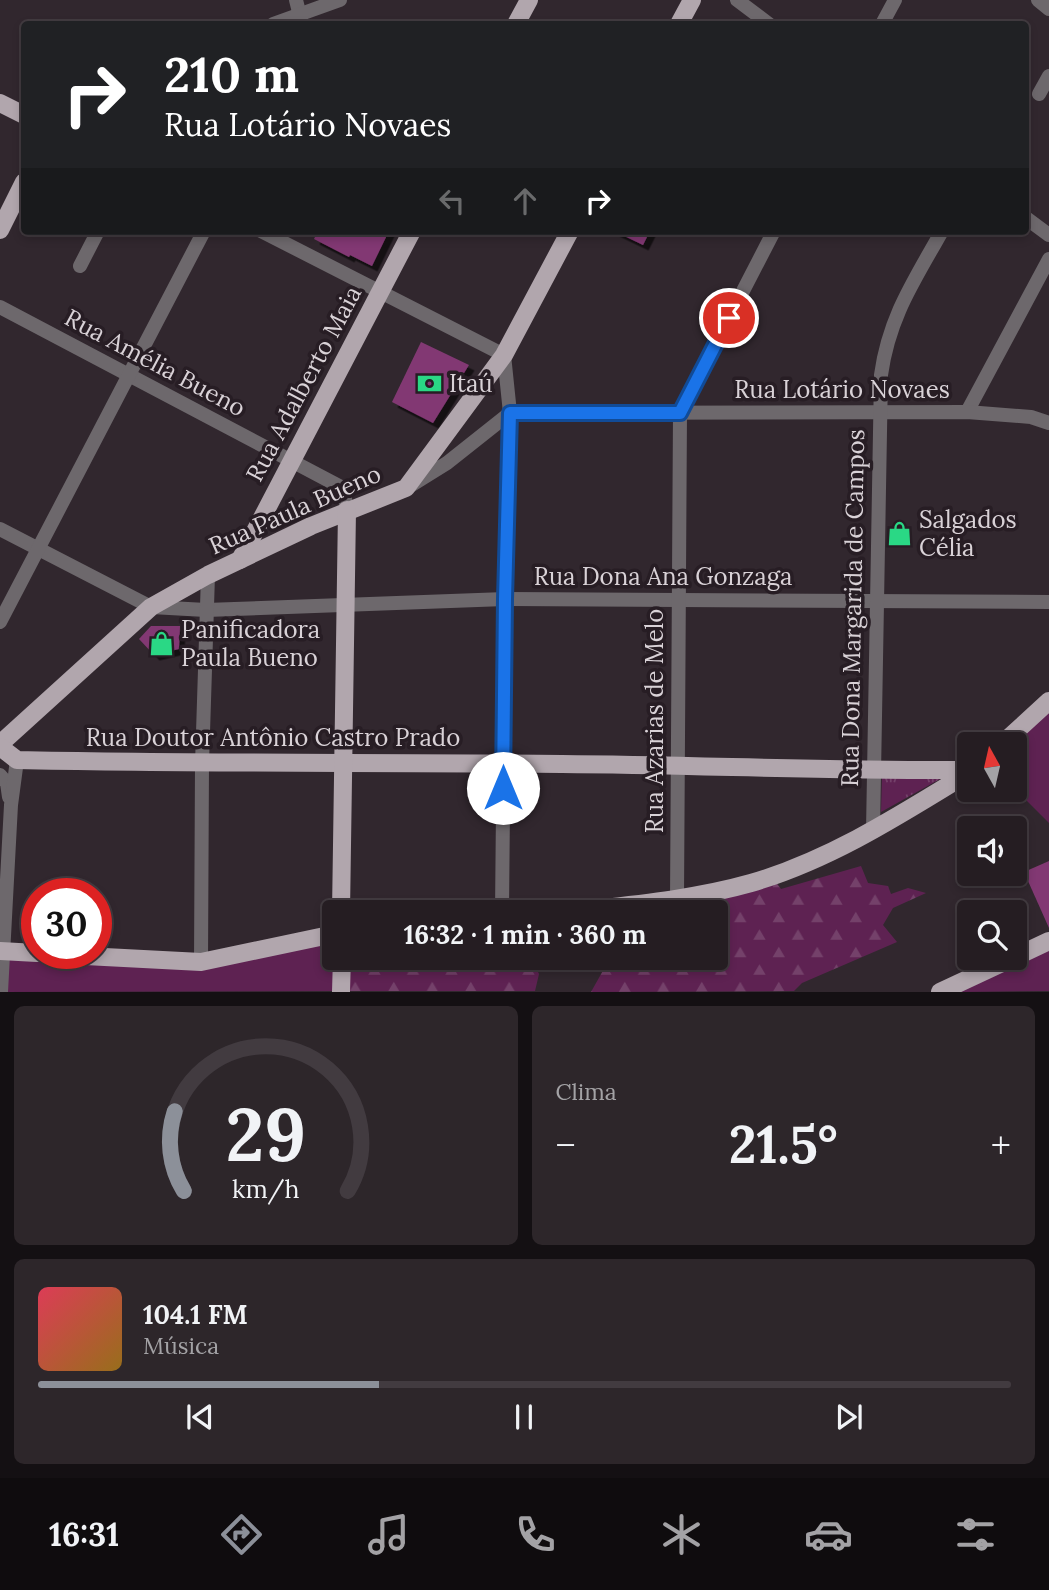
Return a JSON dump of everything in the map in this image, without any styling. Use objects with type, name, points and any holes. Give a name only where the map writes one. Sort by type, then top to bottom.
[{"type":"main road","points":[[518,21],[529,0]]},
{"type":"main road","points":[[681,21],[692,0]]},
{"type":"main road","points":[[0,103],[21,113]]},
{"type":"main road","points":[[0,230],[21,188]]},
{"type":"main road","name":"Rua Adalberto Maia","points":[[240,560],[409,235]]},
{"type":"main road","name":"Rua Paula Bueno","points":[[0,746],[151,607],[208,575],[347,510],[406,488],[504,355],[568,235]]},
{"type":"main road","points":[[341,900],[347,510]]},
{"type":"main road","points":[[1015,732],[1049,701]]},
{"type":"main road","points":[[0,746],[17,760]]},
{"type":"main road","name":"Rua Doutor Antônio Castro Prado","points":[[17,760],[202,764],[678,765],[957,771]]},
{"type":"main road","points":[[668,900],[751,883],[803,863],[873,831],[957,779]]},
{"type":"main road","points":[[112,957],[201,962],[322,937]]},
{"type":"main road","points":[[1027,952],[1049,942]]},
{"type":"main road","points":[[2,951],[21,952]]},
{"type":"main road","points":[[341,992],[342,970]]},
{"type":"main road","points":[[940,992],[987,970]]},
{"type":"street","points":[[280,21],[340,0]]},
{"type":"street","points":[[737,0],[765,21]]},
{"type":"street","points":[[884,21],[895,0]]},
{"type":"street","points":[[1038,0],[1049,9]]},
{"type":"street","points":[[1039,94],[1049,76]]},
{"type":"street","points":[[1029,220],[1049,235]]},
{"type":"street","points":[[80,266],[96,235]]},
{"type":"street","points":[[0,622],[202,235]]},
{"type":"street","points":[[269,235],[504,355],[510,413],[502,900]]},
{"type":"street","name":"Rua Azarias de Melo","points":[[677,899],[680,413],[772,235]]},
{"type":"street","name":"Rua Dona Margarida de Campos","points":[[873,831],[881,375],[885,345],[898,308],[940,235]]},
{"type":"street","points":[[967,412],[1048,262]]},
{"type":"street","name":"Rua Amélia Bueno","points":[[0,307],[339,486],[344,493],[347,510]]},
{"type":"street","name":"Rua Lotário Novaes","points":[[510,413],[967,412],[1031,417],[1049,422]]},
{"type":"street","points":[[406,488],[447,463],[510,413]]},
{"type":"street","points":[[0,529],[151,607]]},
{"type":"street","points":[[201,962],[202,764],[208,575]]},
{"type":"street","name":"Rua Dona Ana Gonzaga","points":[[151,607],[206,610],[505,599],[1049,602]]},
{"type":"street","points":[[1,992],[11,805],[17,760]]},
{"type":"street","points":[[0,775],[7,783],[11,805]]},
{"type":"green space","points":[[1049,709],[1049,823],[1027,801],[1027,732]]},
{"type":"green space","points":[[882,776],[942,778],[881,812]]},
{"type":"green space","points":[[861,866],[868,883],[888,886],[891,894],[908,888],[926,893],[893,908],[883,925],[897,942],[802,983],[794,991],[591,992],[603,970],[728,970],[728,900],[677,899],[775,881],[781,889]]},
{"type":"green space","points":[[322,934],[322,970],[337,970],[338,991],[2,992],[7,952],[21,953],[21,969],[112,969],[112,961],[201,968]]},
{"type":"green space","points":[[1049,950],[1049,991],[960,992],[1007,970],[1027,970],[1027,960]]},
{"type":"green space","points":[[348,970],[537,970],[539,974],[535,991],[349,991]]},
{"type":"building","points":[[316,235],[387,235],[372,266],[314,239]]},
{"type":"building","points":[[622,235],[648,235],[643,245]]},
{"type":"building","name":"Itaú","points":[[421,342],[469,365],[433,423],[392,402]]},
{"type":"building","name":"Panificadora Paula Bueno","points":[[151,626],[180,626],[179,649],[154,655],[139,639]]},
{"type":"building","points":[[1049,861],[1049,928],[1027,879],[1027,871]]},
{"type":"place","name":"Itaú","points":[[429,384]]},
{"type":"place","name":"Salgados Célia","points":[[899,534]]},
{"type":"place","name":"Panificadora Paula Bueno","points":[[161,644]]},
{"type":"route","points":[[503,788],[510,413],[680,413],[729,318]]}]
